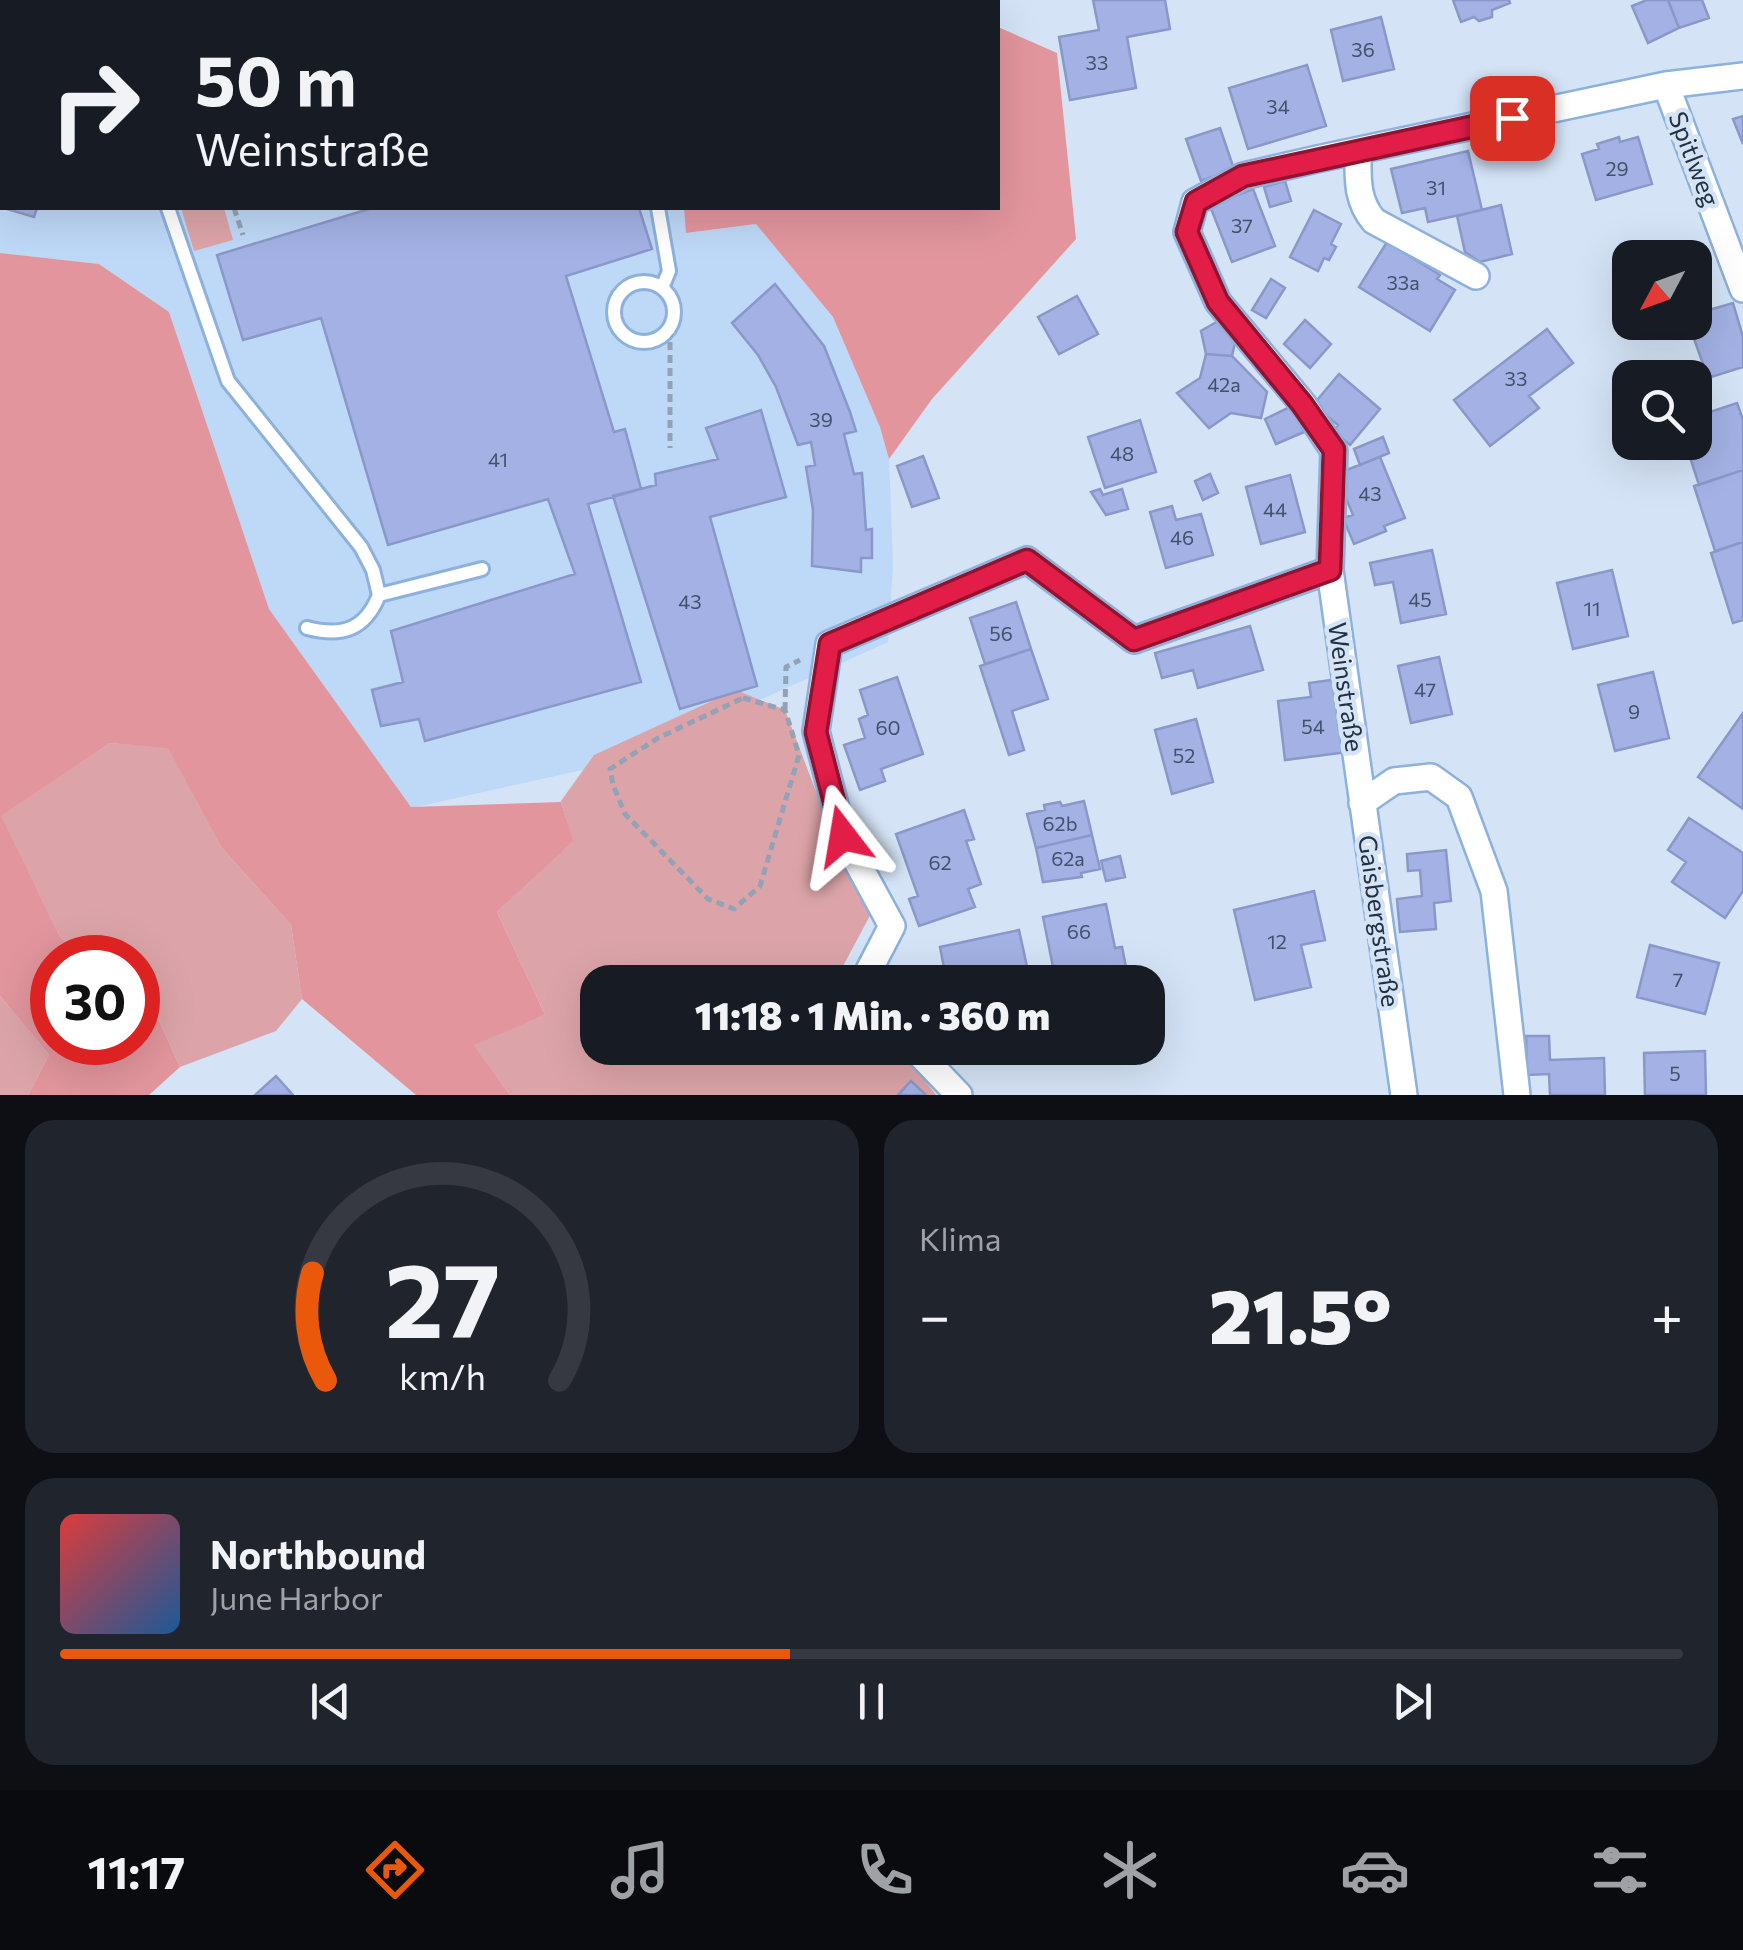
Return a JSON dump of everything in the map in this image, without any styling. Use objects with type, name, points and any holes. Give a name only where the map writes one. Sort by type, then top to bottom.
[{"type":"street","name":"Weinstraße","points":[[1362,803],[1330,570],[1334,450],[1302,404],[1218,302],[1187,232],[1196,202],[1243,176],[1666,85],[1743,76]]},
{"type":"street","name":"Spitlweg","points":[[1666,85],[1743,289]]},
{"type":"street","points":[[1358,152],[1358,192],[1364,210],[1374,222],[1476,276]]},
{"type":"street","points":[[872,965],[892,926],[843,836],[816,732],[830,644],[1027,560],[1134,640],[1330,570]]},
{"type":"street","name":"Gaisbergstraße","points":[[1404,1095],[1362,803],[1394,780],[1430,776],[1459,798],[1494,891],[1517,1095]]},
{"type":"street","points":[[931,1065],[960,1095]]},
{"type":"lane","points":[[169,210],[228,381],[361,546],[373,570],[379,595],[364,620],[330,634],[307,628]]},
{"type":"lane","points":[[658,210],[669,271],[662,288]]},
{"type":"lane","points":[[649,282],[662,288],[672,299],[674,309],[670,328],[654,340],[643,342],[624,334],[614,318],[617,299],[630,285],[649,282]]},
{"type":"lane","points":[[379,595],[482,569]]},
{"type":"path","points":[[235,210],[243,235]]},
{"type":"path","points":[[670,328],[670,448]]},
{"type":"path","points":[[744,698],[785,710],[799,754],[760,886],[734,909],[708,899],[626,814],[610,770],[658,738],[744,698]]},
{"type":"shaded area","points":[[1000,28],[1057,53],[1076,239],[932,399],[889,459],[880,427],[833,317],[756,224],[686,233],[684,210],[1000,210]]},
{"type":"shaded area","points":[[0,210],[684,210],[687,233],[756,224],[833,317],[880,427],[889,459],[893,566],[888,642],[627,760],[412,808],[269,609],[169,312],[99,264],[0,253]]},
{"type":"shaded area","points":[[182,210],[225,210],[233,240],[194,251]]},
{"type":"shaded area","points":[[0,253],[99,264],[169,312],[269,609],[411,807],[561,802],[573,841],[497,912],[545,1015],[474,1045],[510,1095],[416,1095],[302,999],[291,925],[221,847],[168,748],[110,743],[1,816],[59,935],[30,935],[30,1032],[0,996]]},
{"type":"shaded area","points":[[736,690],[785,710],[820,802],[873,910],[844,965],[580,965],[580,1065],[913,1065],[936,1095],[510,1095],[473,1044],[545,1015],[497,912],[572,841],[561,801],[594,755]]},
{"type":"shaded area","points":[[110,743],[168,747],[221,847],[291,925],[302,999],[276,1031],[180,1067],[160,1022],[160,935],[59,935],[0,816]]},
{"type":"shaded area","points":[[0,996],[30,1032],[30,1065],[44,1065],[28,1095],[0,1095]]},
{"type":"shaded area","points":[[160,1022],[180,1067],[149,1095],[28,1095],[44,1065],[160,1065]]},
{"type":"building","points":[[1093,0],[1165,0],[1170,29],[1127,37],[1136,88],[1070,100],[1059,37],[1099,30]]},
{"type":"building","points":[[1453,0],[1510,3],[1492,10],[1492,17],[1461,22]]},
{"type":"building","points":[[1647,0],[1668,0],[1679,28],[1648,43],[1632,6]]},
{"type":"building","points":[[1668,0],[1702,0],[1709,18],[1679,28]]},
{"type":"building","points":[[1381,17],[1394,69],[1343,81],[1331,30]]},
{"type":"building","points":[[1307,65],[1326,126],[1248,149],[1229,88]]},
{"type":"building","points":[[1743,116],[1743,144],[1733,119]]},
{"type":"building","points":[[1220,128],[1234,169],[1201,181],[1186,139]]},
{"type":"building","points":[[1619,137],[1620,142],[1638,137],[1652,184],[1596,200],[1582,154]]},
{"type":"building","points":[[1468,151],[1482,210],[1428,222],[1425,208],[1402,213],[1391,169]]},
{"type":"building","points":[[1285,181],[1291,201],[1270,207],[1264,187]]},
{"type":"building","points":[[1253,189],[1275,246],[1232,262],[1210,206]]},
{"type":"building","points":[[1501,205],[1512,254],[1480,262],[1465,252],[1457,216]]},
{"type":"building","points":[[10,210],[36,210],[34,217]]},
{"type":"building","points":[[365,210],[640,210],[652,249],[566,276],[614,432],[625,429],[641,489],[588,504],[641,682],[425,741],[419,719],[381,726],[372,690],[403,682],[391,631],[575,574],[548,499],[388,545],[321,318],[243,340],[217,255]]},
{"type":"building","points":[[1314,210],[1341,224],[1331,244],[1336,247],[1318,271],[1290,257]]},
{"type":"building","points":[[1387,242],[1440,275],[1437,279],[1455,290],[1430,331],[1359,287]]},
{"type":"building","points":[[1271,279],[1285,288],[1266,318],[1252,310]]},
{"type":"building","points":[[775,284],[824,346],[856,431],[844,434],[854,474],[862,473],[866,530],[872,529],[872,558],[861,558],[861,572],[812,566],[813,510],[806,467],[815,465],[811,442],[798,445],[776,387],[758,355],[732,323]]},
{"type":"building","points":[[1077,296],[1098,334],[1059,354],[1038,317]]},
{"type":"building","points":[[1733,303],[1743,337],[1743,367],[1712,377],[1712,360],[1702,360],[1694,340],[1712,340],[1712,309]]},
{"type":"building","points":[[1220,320],[1236,338],[1232,356],[1206,354],[1201,331]]},
{"type":"building","points":[[1305,320],[1331,344],[1310,368],[1284,344]]},
{"type":"building","points":[[1547,329],[1573,363],[1529,396],[1539,408],[1490,446],[1454,400]]},
{"type":"building","points":[[1206,354],[1232,356],[1267,392],[1261,418],[1231,413],[1209,428],[1177,393],[1200,378]]},
{"type":"building","points":[[1339,374],[1380,409],[1350,445],[1333,431],[1338,425],[1313,405]]},
{"type":"building","points":[[1737,403],[1743,420],[1743,470],[1699,485],[1691,460],[1712,460],[1712,411]]},
{"type":"building","points":[[1292,406],[1304,432],[1276,444],[1265,419]]},
{"type":"building","points":[[761,410],[786,497],[710,517],[757,686],[680,709],[613,496],[656,485],[655,474],[718,459],[706,428]]},
{"type":"building","points":[[1140,420],[1156,472],[1105,488],[1088,437]]},
{"type":"building","points":[[1383,437],[1389,453],[1360,465],[1354,449]]},
{"type":"building","points":[[923,456],[939,498],[912,507],[897,466]]},
{"type":"building","points":[[1380,457],[1405,518],[1354,544],[1343,518],[1353,515],[1336,474]]},
{"type":"building","points":[[1743,470],[1743,542],[1715,551],[1694,486]]},
{"type":"building","points":[[1210,474],[1218,493],[1203,500],[1195,481]]},
{"type":"building","points":[[1290,475],[1305,532],[1261,544],[1246,487]]},
{"type":"building","points":[[1100,489],[1103,495],[1122,489],[1128,509],[1106,515],[1091,492]]},
{"type":"building","points":[[1172,506],[1176,520],[1201,514],[1213,555],[1166,568],[1150,512]]},
{"type":"building","points":[[1743,542],[1743,620],[1733,623],[1711,553]]},
{"type":"building","points":[[1432,550],[1446,614],[1401,623],[1393,582],[1375,585],[1370,563]]},
{"type":"building","points":[[1612,570],[1628,636],[1573,649],[1557,583]]},
{"type":"building","points":[[1016,602],[1031,649],[985,664],[970,618]]},
{"type":"building","points":[[1250,626],[1263,670],[1198,688],[1193,670],[1162,678],[1155,653]]},
{"type":"building","points":[[1031,649],[1048,699],[1012,711],[1024,750],[1009,755],[980,666]]},
{"type":"building","points":[[1439,657],[1452,714],[1411,723],[1398,666]]},
{"type":"building","points":[[1653,672],[1669,738],[1615,751],[1598,685]]},
{"type":"building","points":[[897,677],[923,754],[881,769],[885,781],[860,790],[844,745],[865,738],[859,719],[868,715],[860,690]]},
{"type":"building","points":[[1339,679],[1348,752],[1285,760],[1278,701],[1311,697],[1309,683]]},
{"type":"building","points":[[1743,713],[1743,809],[1698,777]]},
{"type":"building","points":[[1196,719],[1213,782],[1172,794],[1155,730]]},
{"type":"building","points":[[1084,801],[1092,835],[1036,848],[1027,814],[1045,810],[1044,805]]},
{"type":"building","points":[[964,810],[974,839],[966,841],[981,884],[968,889],[975,907],[919,926],[909,899],[918,896],[896,834]]},
{"type":"building","points":[[1689,818],[1743,853],[1743,891],[1725,918],[1672,882],[1686,862],[1668,850]]},
{"type":"building","points":[[1092,835],[1100,869],[1081,873],[1082,877],[1043,882],[1036,848]]},
{"type":"building","points":[[1446,850],[1451,901],[1434,903],[1436,929],[1400,932],[1397,899],[1422,896],[1420,870],[1408,871],[1407,854]]},
{"type":"building","points":[[1120,856],[1125,877],[1106,881],[1101,861]]},
{"type":"building","points":[[1314,891],[1325,940],[1301,945],[1311,987],[1255,1000],[1234,910]]},
{"type":"building","points":[[1106,904],[1115,948],[1122,947],[1126,965],[1053,965],[1043,917]]},
{"type":"building","points":[[1019,930],[1027,965],[943,965],[940,947]]},
{"type":"building","points":[[1650,945],[1719,963],[1705,1014],[1637,997]]},
{"type":"building","points":[[1526,1036],[1549,1036],[1550,1060],[1604,1058],[1605,1095],[1550,1095],[1549,1074],[1527,1075]]},
{"type":"building","points":[[1705,1051],[1706,1095],[1645,1095],[1644,1053]]},
{"type":"building","points":[[276,1076],[293,1095],[255,1095]]},
{"type":"building","points":[[911,1081],[926,1095],[898,1095]]},
{"type":"route","points":[[843,836],[816,732],[830,644],[1027,560],[1134,640],[1330,570],[1334,450],[1302,404],[1218,302],[1187,232],[1196,202],[1243,176],[1512,118]]}]
